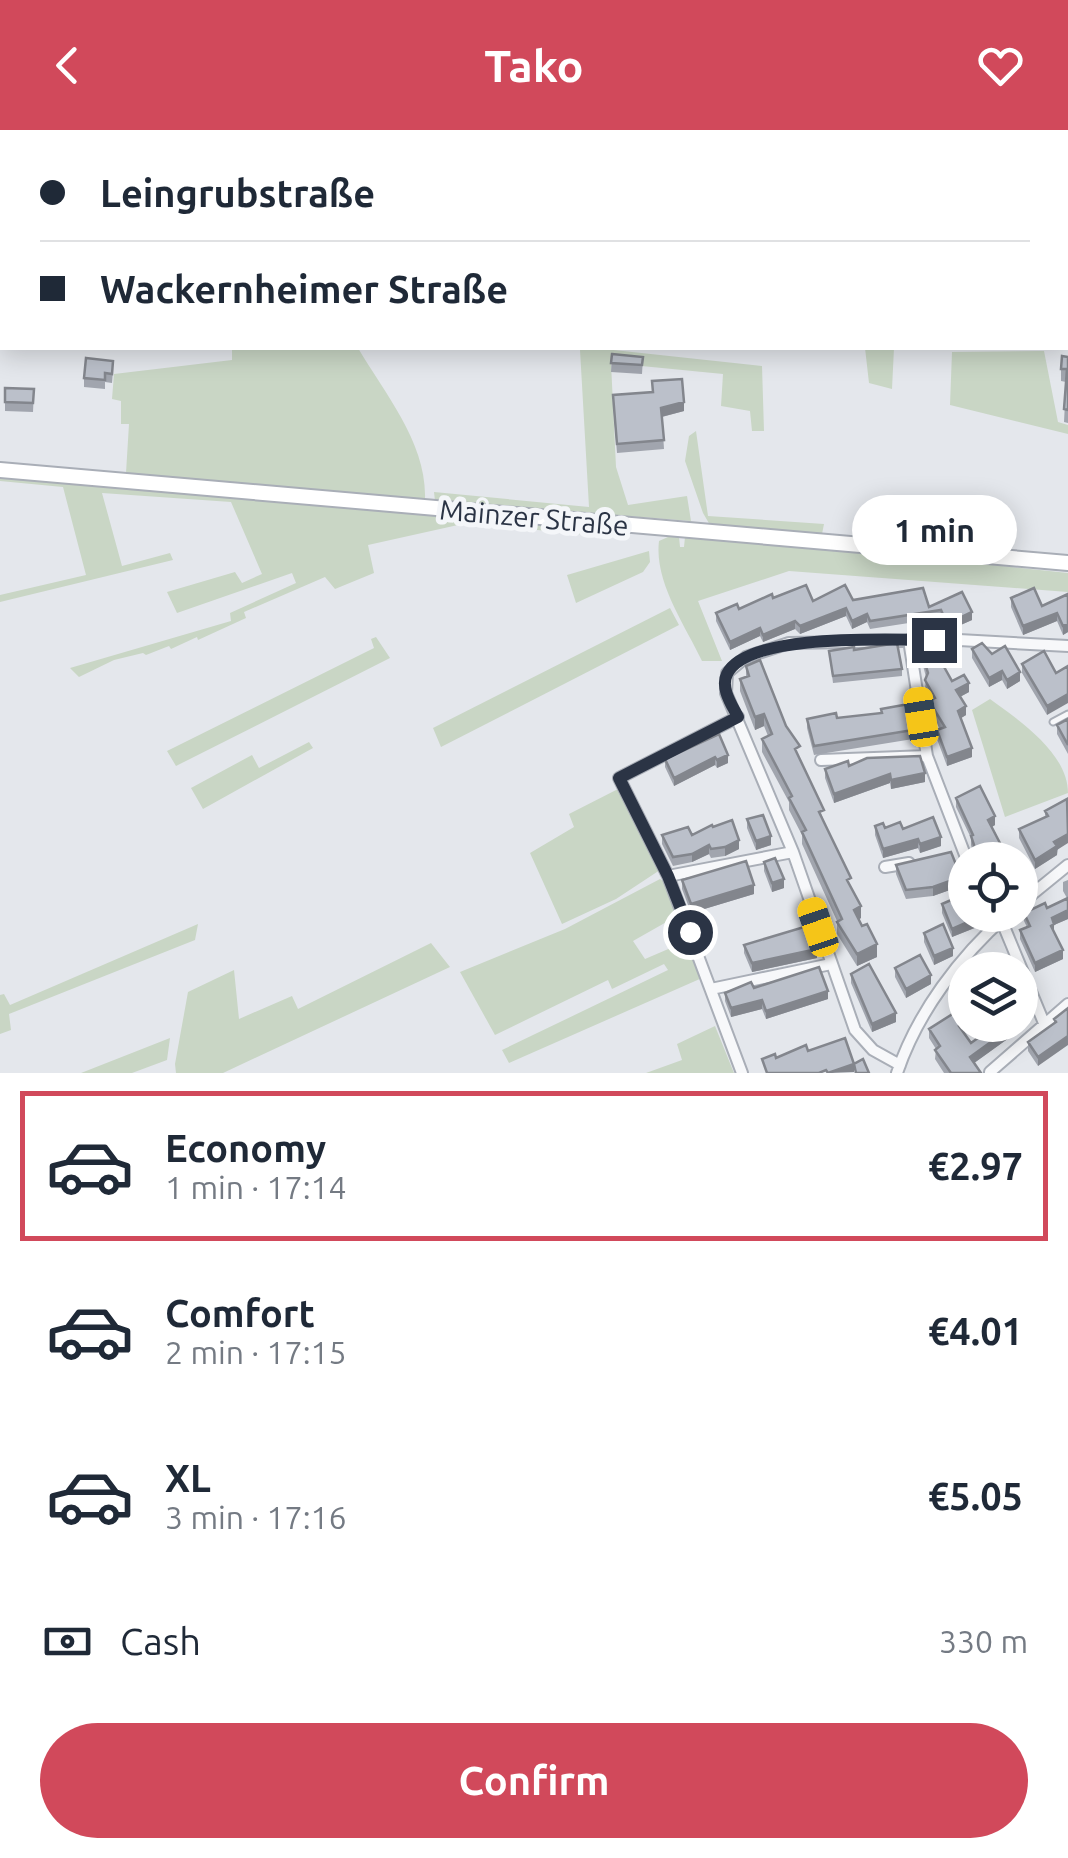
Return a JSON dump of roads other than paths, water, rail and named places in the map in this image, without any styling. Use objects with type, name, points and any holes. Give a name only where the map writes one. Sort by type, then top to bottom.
[{"type":"main road","name":"Mainzer Straße","points":[[0,470],[1068,563]]},
{"type":"street","points":[[909,640],[927,756],[958,842]]},
{"type":"street","points":[[990,932],[935,996],[898,1069],[873,1050],[856,1030],[793,852],[726,693],[727,673],[746,657],[790,643],[909,640],[1068,646]]},
{"type":"street","points":[[738,717],[619,778],[668,876],[742,1073]]},
{"type":"street","points":[[821,760],[927,756]]},
{"type":"street","points":[[668,876],[793,852]]},
{"type":"street","points":[[942,855],[948,853]]},
{"type":"street","points":[[885,868],[924,861]]},
{"type":"street","points":[[1038,889],[1068,865]]},
{"type":"street","points":[[1009,932],[1044,1022]]},
{"type":"street","points":[[711,989],[831,964]]},
{"type":"street","points":[[990,1072],[1068,1004]]},
{"type":"lane","points":[[1053,722],[1068,714]]}]
